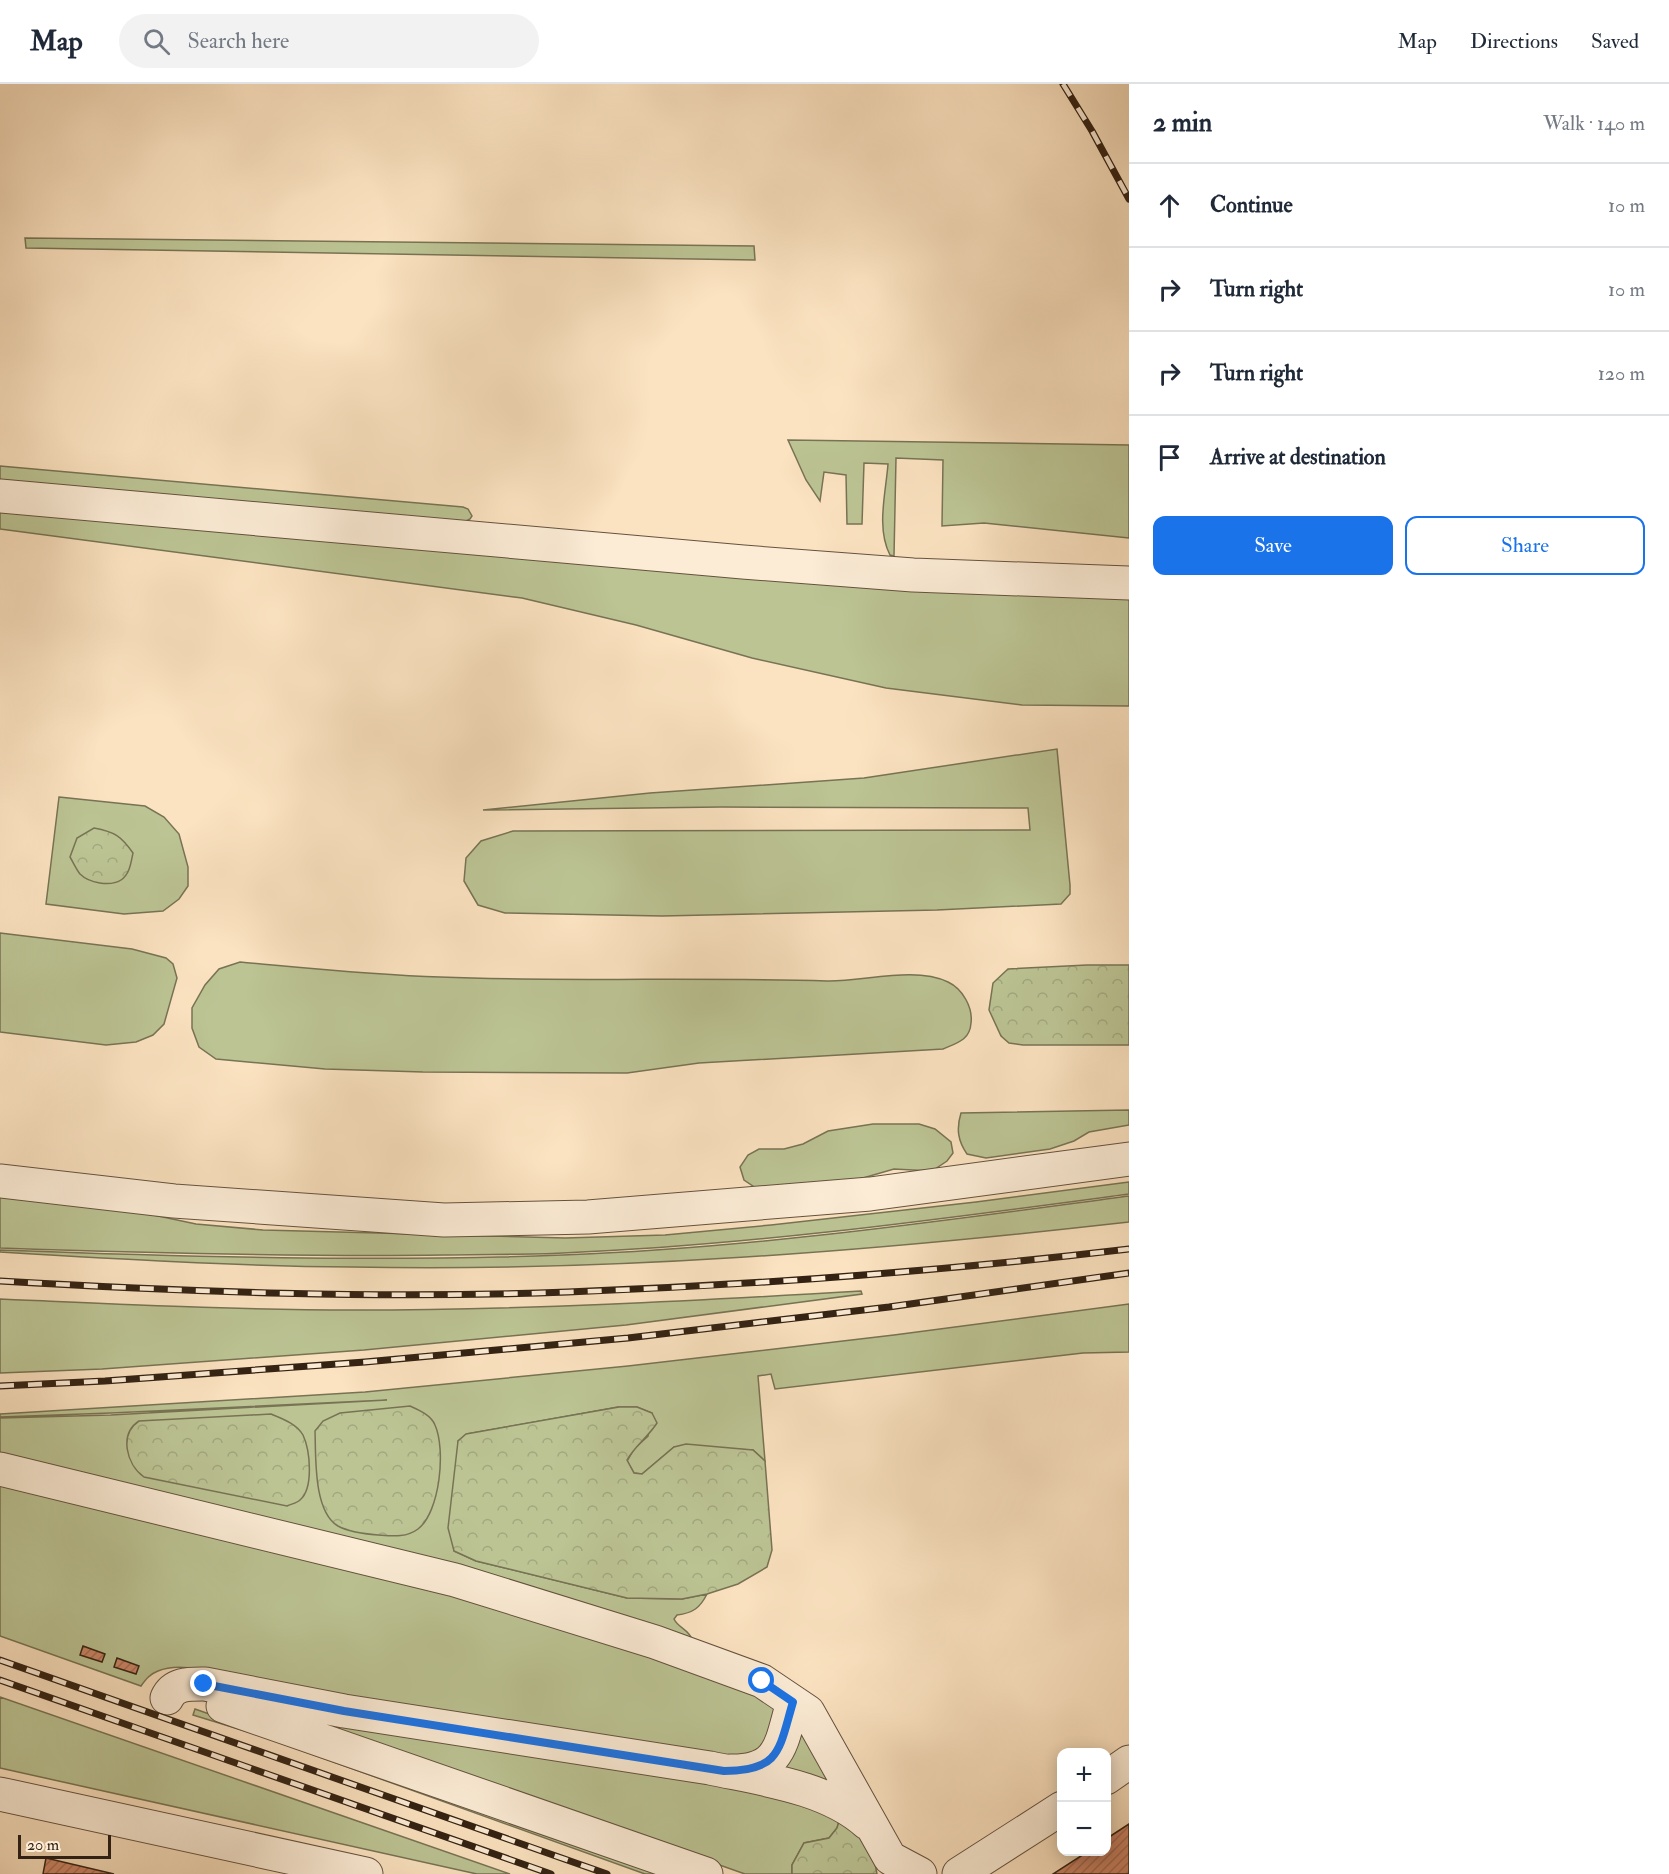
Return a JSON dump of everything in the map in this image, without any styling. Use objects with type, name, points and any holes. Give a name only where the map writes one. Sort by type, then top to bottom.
[{"type":"lane","points":[[0,496],[755,563],[913,575],[1129,584]]},
{"type":"lane","points":[[0,1181],[174,1202],[444,1220],[477,1220],[588,1217],[870,1194],[1129,1159]]},
{"type":"lane","points":[[0,1469],[455,1580],[645,1639],[762,1681],[808,1712],[890,1858],[920,1874]]},
{"type":"lane","points":[[706,1874],[171,1693],[187,1683],[204,1684],[344,1711],[724,1771],[766,1780],[836,1802],[857,1814],[879,1839]]},
{"type":"lane","points":[[724,1771],[754,1769],[776,1755],[782,1743],[793,1702]]},
{"type":"lane","points":[[1111,1775],[1129,1762]]},
{"type":"lane","points":[[0,1794],[366,1874]]},
{"type":"lane","points":[[959,1874],[1057,1811]]},
{"type":"green space","points":[[25,238],[754,246],[755,260],[26,248]]},
{"type":"green space","points":[[788,440],[1129,445],[1129,538],[984,523],[942,526],[943,460],[896,458],[894,556],[890,555],[883,522],[888,464],[864,463],[862,524],[847,524],[846,475],[824,472],[820,501],[806,480]]},
{"type":"green space","points":[[0,466],[463,507],[468,509],[472,516],[464,522],[0,487]]},
{"type":"green space","points":[[0,506],[1129,596],[1129,706],[1022,705],[886,688],[752,658],[636,625],[522,598],[0,529]]},
{"type":"green space","points":[[1057,749],[1070,885],[1070,894],[1061,904],[937,910],[662,916],[505,913],[478,905],[464,881],[466,858],[481,841],[513,831],[1030,830],[1028,808],[721,807],[483,810],[650,793],[864,778]]},
{"type":"green space","points":[[59,797],[145,806],[164,817],[179,834],[188,867],[188,886],[179,899],[163,911],[124,914],[46,904]]},
{"type":"green space","points":[[94,828],[117,836],[133,853],[130,868],[121,880],[106,884],[89,880],[80,874],[70,857],[77,838]]},
{"type":"green space","points":[[0,933],[132,949],[166,958],[173,964],[177,978],[164,1024],[153,1035],[136,1042],[106,1045],[0,1032]]},
{"type":"green space","points":[[240,962],[390,975],[488,978],[841,981],[920,975],[935,977],[958,989],[969,1005],[971,1023],[965,1037],[958,1043],[943,1049],[699,1063],[627,1073],[325,1069],[216,1059],[199,1047],[192,1028],[192,1008],[205,985],[219,969]]},
{"type":"green space","points":[[1129,965],[1129,1045],[1023,1045],[1009,1043],[1001,1036],[989,1010],[993,983],[1008,969]]},
{"type":"green space","points":[[1129,1110],[1129,1125],[1089,1132],[1074,1141],[1050,1149],[986,1158],[967,1154],[959,1135],[961,1113]]},
{"type":"green space","points":[[873,1124],[919,1124],[935,1129],[951,1142],[953,1153],[947,1161],[932,1171],[894,1169],[863,1178],[791,1192],[759,1190],[744,1180],[740,1167],[748,1155],[759,1149],[784,1149],[803,1144],[828,1131]]},
{"type":"green space","points":[[1129,1182],[1129,1194],[847,1230],[634,1249],[534,1254],[333,1255],[0,1248],[0,1197],[111,1206],[196,1224],[263,1230],[565,1238],[665,1235],[771,1225]]},
{"type":"green space","points":[[1129,1196],[1129,1222],[936,1242],[644,1263],[449,1268],[308,1266],[176,1262],[0,1252],[0,1250],[211,1257],[352,1258],[563,1255],[776,1240]]},
{"type":"green space","points":[[861,1291],[862,1294],[626,1325],[364,1350],[102,1369],[0,1373],[0,1299],[266,1309],[417,1310],[608,1304]]},
{"type":"green space","points":[[1129,1304],[1129,1352],[1083,1353],[775,1389],[771,1374],[758,1376],[765,1461],[753,1450],[674,1447],[642,1474],[634,1473],[627,1461],[634,1449],[648,1436],[652,1413],[637,1407],[618,1407],[467,1434],[458,1441],[454,1551],[476,1561],[627,1598],[682,1599],[707,1594],[695,1609],[677,1615],[674,1619],[689,1633],[693,1641],[0,1461],[0,1418],[111,1415],[387,1400],[111,1413],[0,1417],[0,1414],[365,1392],[628,1366],[894,1335]]},
{"type":"green space","points":[[410,1406],[431,1418],[435,1425],[440,1449],[436,1495],[425,1521],[413,1532],[399,1536],[363,1533],[338,1526],[330,1519],[320,1496],[316,1468],[315,1431],[323,1421],[340,1413]]},
{"type":"green space","points":[[619,1407],[637,1407],[652,1413],[657,1423],[627,1460],[634,1473],[642,1474],[674,1447],[686,1444],[753,1450],[765,1461],[772,1550],[767,1567],[738,1584],[707,1594],[682,1599],[627,1598],[476,1561],[454,1551],[448,1528],[458,1441],[466,1434]]},
{"type":"green space","points":[[271,1414],[297,1428],[303,1435],[307,1450],[309,1478],[307,1487],[300,1500],[287,1506],[144,1477],[129,1457],[127,1441],[129,1433],[139,1421]]},
{"type":"green space","points":[[0,1478],[456,1589],[778,1702],[776,1739],[742,1762],[263,1686],[224,1675],[182,1667],[158,1671],[148,1677],[141,1686],[0,1636]]},
{"type":"green space","points":[[0,1697],[510,1874],[477,1874],[0,1768]]},
{"type":"green space","points":[[195,1709],[663,1874],[645,1874],[264,1737],[193,1715]]},
{"type":"green space","points":[[311,1721],[707,1776],[841,1815],[837,1828],[829,1838],[804,1843],[792,1865],[792,1874],[745,1874]]},
{"type":"green space","points":[[800,1723],[841,1794],[779,1766]]},
{"type":"green space","points":[[841,1815],[873,1853],[877,1874],[792,1874],[792,1865],[804,1843],[829,1838],[837,1828]]},
{"type":"building","points":[[83,1646],[105,1654],[102,1662],[80,1655]]},
{"type":"building","points":[[117,1658],[139,1666],[136,1674],[114,1667]]},
{"type":"building","points":[[1129,1824],[1129,1874],[1053,1874],[1081,1856],[1111,1856],[1111,1836]]},
{"type":"building","points":[[46,1858],[114,1874],[43,1874]]},
{"type":"railway","points":[[1063,84],[1129,199]]},
{"type":"railway","points":[[0,1281],[284,1293],[426,1295],[568,1292],[849,1276],[1129,1249]]},
{"type":"railway","points":[[0,1386],[105,1381],[365,1362],[628,1338],[889,1307],[1129,1273]]},
{"type":"railway","points":[[0,1660],[607,1874]]},
{"type":"railway","points":[[0,1680],[551,1874]]},
{"type":"route","points":[[204,1684],[344,1711],[724,1771],[738,1771],[754,1769],[776,1755],[782,1743],[793,1702],[762,1681]]}]
